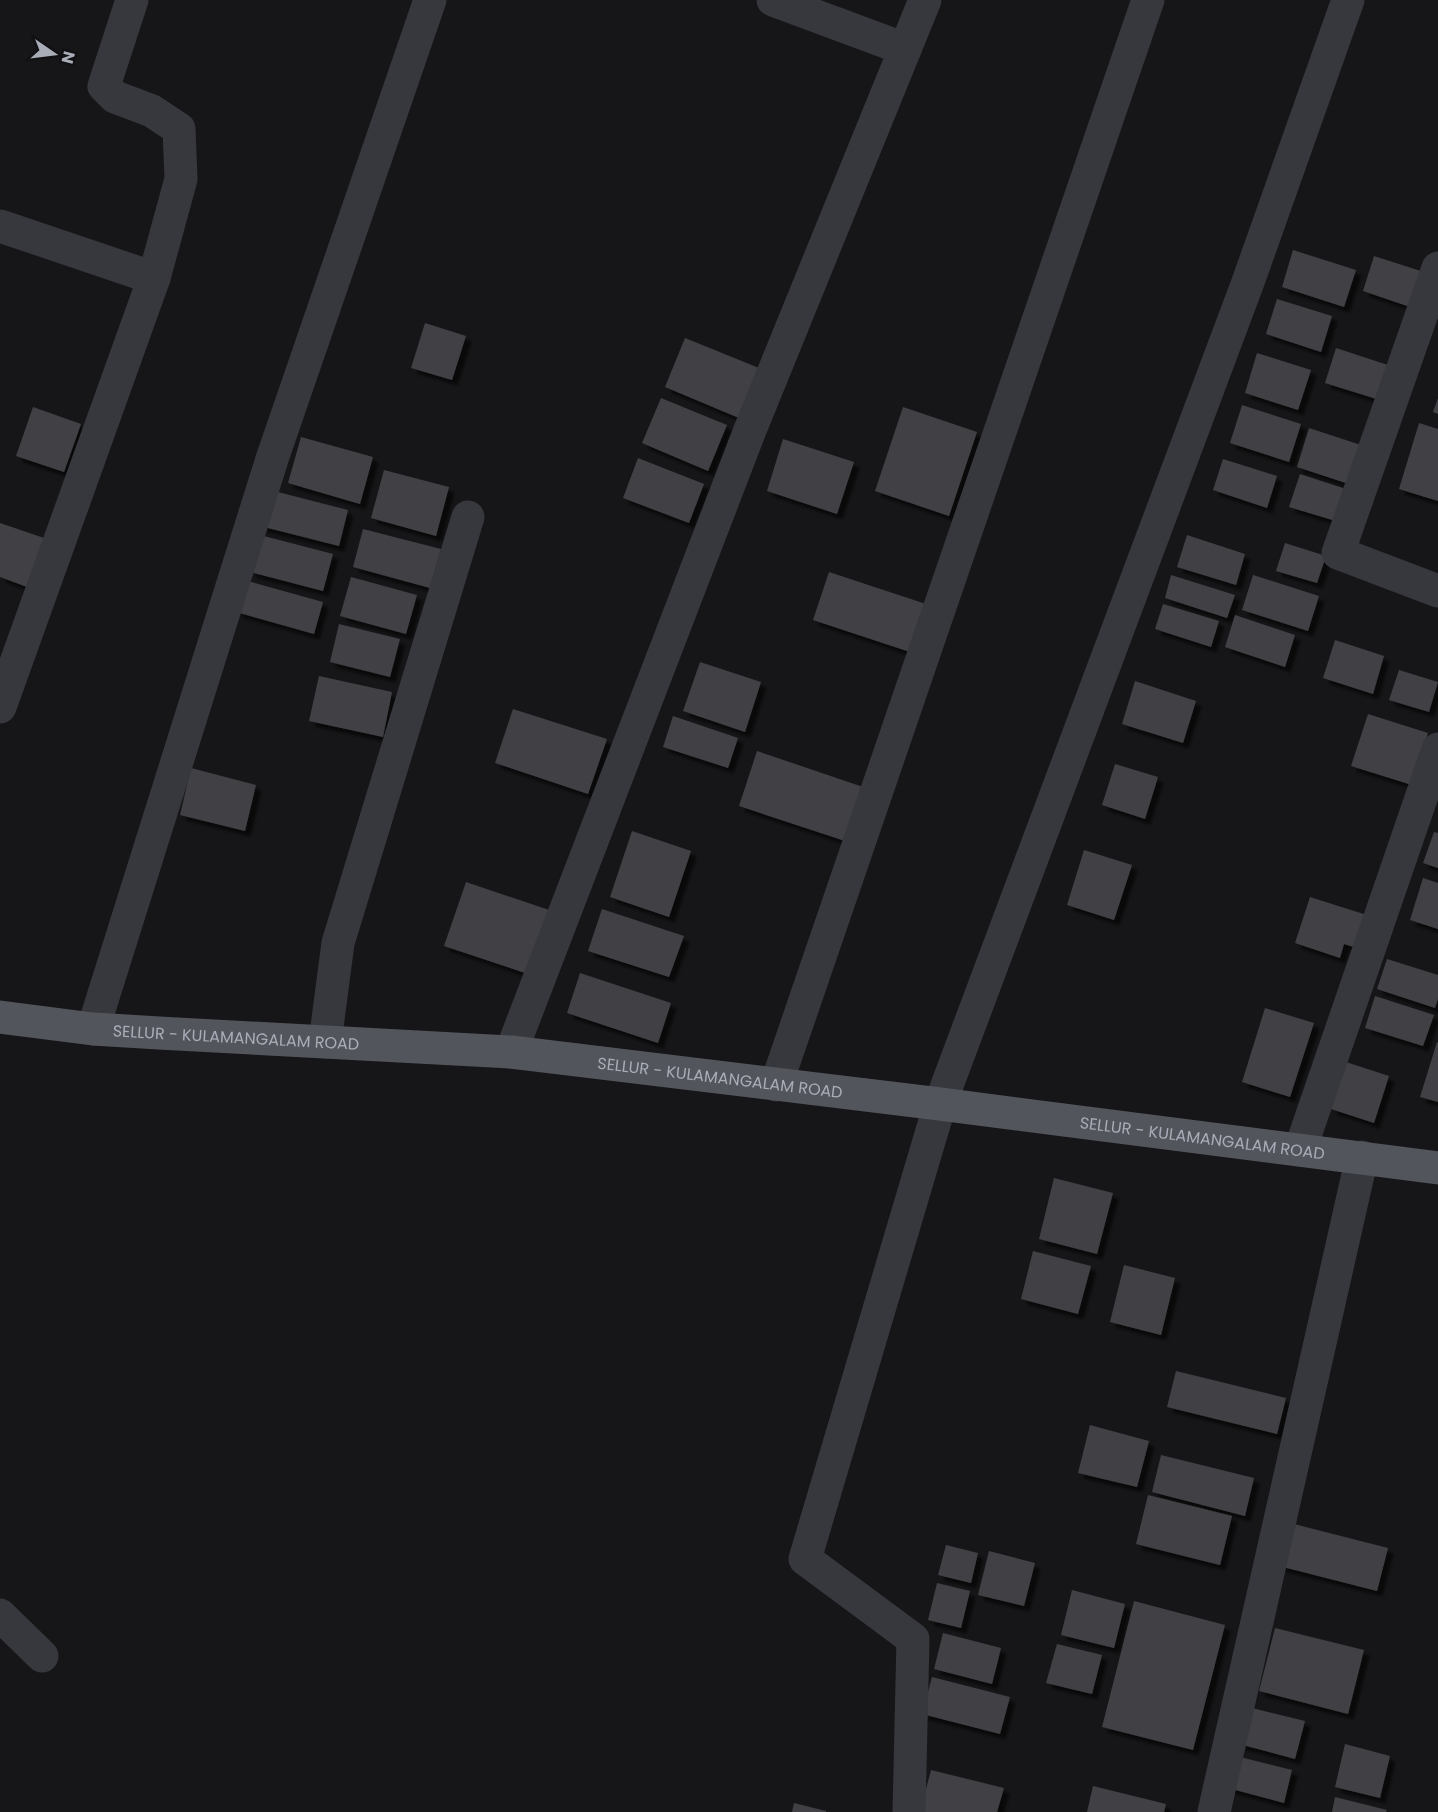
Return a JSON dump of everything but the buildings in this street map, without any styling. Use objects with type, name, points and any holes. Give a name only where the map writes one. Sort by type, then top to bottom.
[{"type":"main road","name":"SELLUR - KULAMANGALAM ROAD","points":[[0,1017],[93,1029],[511,1052],[1438,1168]]},
{"type":"street","points":[[0,707],[154,278],[181,179],[179,129],[152,111],[115,97],[104,86],[132,0]]},
{"type":"street","points":[[93,1029],[272,459],[430,0]]},
{"type":"street","points":[[773,0],[905,50]]},
{"type":"street","points":[[511,1052],[750,430],[925,0]]},
{"type":"street","points":[[776,1084],[1148,0]]},
{"type":"street","points":[[909,1812],[914,1639],[805,1559],[940,1104],[1248,282],[1348,0]]},
{"type":"street","points":[[0,226],[154,278]]},
{"type":"street","points":[[1438,268],[1338,553],[1438,591]]},
{"type":"street","points":[[325,1042],[338,943],[468,517]]},
{"type":"street","points":[[1300,1150],[1438,749]]},
{"type":"street","points":[[1214,1812],[1362,1157]]},
{"type":"street","points":[[0,1615],[42,1656]]}]
